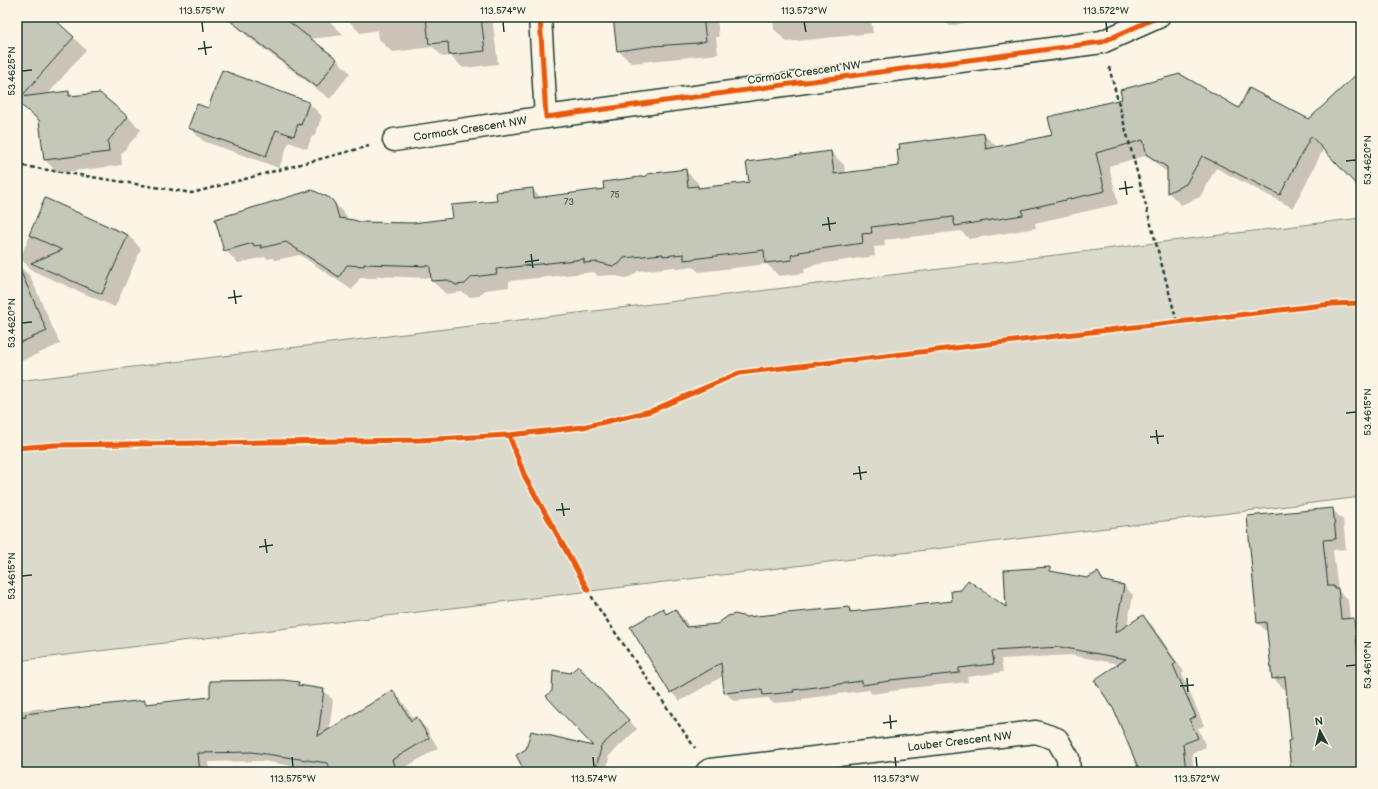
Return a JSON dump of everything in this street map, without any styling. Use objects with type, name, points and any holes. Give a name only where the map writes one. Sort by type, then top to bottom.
[{"type":"street","points":[[540,17],[546,117]]},
{"type":"street","name":"Cormack Crescent NW","points":[[394,140],[546,117],[1102,42],[1158,17]]},
{"type":"street","name":"Lauber Crescent NW","points":[[709,771],[1036,732],[1056,739],[1068,758],[1069,772]]},
{"type":"path","points":[[1102,42],[1176,322]]},
{"type":"path","points":[[17,165],[192,193],[394,140]]},
{"type":"path","points":[[1169,323],[1184,321]]},
{"type":"path","points":[[584,583],[597,606],[709,771]]},
{"type":"shaded area","points":[[1361,218],[1361,497],[17,661],[17,381]]},
{"type":"building","points":[[17,17],[52,17],[74,37],[21,97],[69,91],[69,96],[100,93],[128,117],[108,141],[109,152],[44,160],[39,120],[17,102]]},
{"type":"building","points":[[225,17],[283,17],[337,59],[317,87]]},
{"type":"building","points":[[426,17],[481,17],[485,51],[449,55],[448,42],[429,44]]},
{"type":"building","points":[[613,17],[703,17],[706,41],[617,51]]},
{"type":"building","points":[[222,70],[309,102],[301,125],[298,124],[294,136],[276,130],[266,156],[188,128],[197,104],[208,108]]},
{"type":"building","points":[[1361,70],[1361,190],[1311,136],[1280,195],[1202,156],[1186,184],[1167,193],[1167,167],[1147,155],[1143,140],[1096,153],[1105,191],[1022,210],[1023,215],[955,226],[953,217],[871,227],[872,233],[862,234],[863,243],[799,252],[800,253],[791,255],[792,260],[765,263],[764,250],[684,260],[684,254],[663,256],[663,254],[624,258],[619,264],[613,266],[597,262],[584,263],[584,259],[496,269],[497,274],[472,277],[465,284],[456,285],[448,280],[431,281],[430,266],[364,264],[364,266],[347,265],[339,277],[286,242],[261,248],[261,245],[254,246],[253,243],[224,251],[215,219],[312,190],[330,198],[333,201],[339,218],[360,222],[413,223],[453,218],[451,205],[497,201],[496,192],[533,188],[534,198],[604,189],[603,182],[686,169],[688,187],[698,186],[698,188],[749,182],[746,162],[831,151],[834,174],[899,166],[897,149],[900,149],[899,144],[984,133],[986,149],[1052,135],[1048,117],[1122,99],[1120,90],[1180,74],[1239,108],[1249,88],[1309,119]]},
{"type":"building","points":[[45,198],[128,235],[102,294],[31,263],[62,250],[29,235]]},
{"type":"building","points":[[17,263],[47,331],[17,344]]},
{"type":"building","points":[[1333,508],[1336,539],[1323,540],[1328,586],[1338,588],[1341,619],[1354,618],[1361,683],[1361,770],[1346,772],[1291,772],[1288,741],[1291,740],[1285,677],[1272,679],[1266,622],[1257,623],[1247,516]]},
{"type":"building","points":[[1050,567],[1050,571],[1087,578],[1098,572],[1103,581],[1124,585],[1115,633],[1143,615],[1176,663],[1173,665],[1196,717],[1189,719],[1198,738],[1183,744],[1186,772],[1140,772],[1113,708],[1094,680],[1126,659],[1060,647],[992,651],[994,664],[959,668],[959,673],[890,680],[862,685],[862,681],[793,690],[794,692],[763,695],[762,689],[724,693],[721,663],[670,693],[630,627],[663,608],[666,614],[675,609],[686,627],[717,624],[728,616],[735,614],[746,617],[849,607],[850,612],[952,601],[951,591],[961,590],[968,580],[1006,607],[1004,570]]},
{"type":"building","points":[[578,666],[629,720],[600,747],[595,772],[525,772],[516,755],[526,749],[531,731],[593,746],[546,696],[552,691],[553,670],[570,673]]},
{"type":"building","points":[[283,680],[299,682],[298,685],[324,689],[318,736],[393,690],[411,721],[417,717],[429,738],[392,760],[397,772],[332,772],[327,763],[252,752],[198,753],[200,772],[17,772],[17,718],[26,717],[25,714],[145,700],[145,704],[210,697],[210,681]]},
{"type":"cycle path","points":[[540,17],[546,117],[1102,42],[1158,17]]},
{"type":"cycle path","points":[[17,448],[55,445],[420,440],[509,435],[583,427],[651,411],[739,373],[1332,304],[1361,303]]},
{"type":"cycle path","points":[[509,435],[525,477],[588,590]]}]
